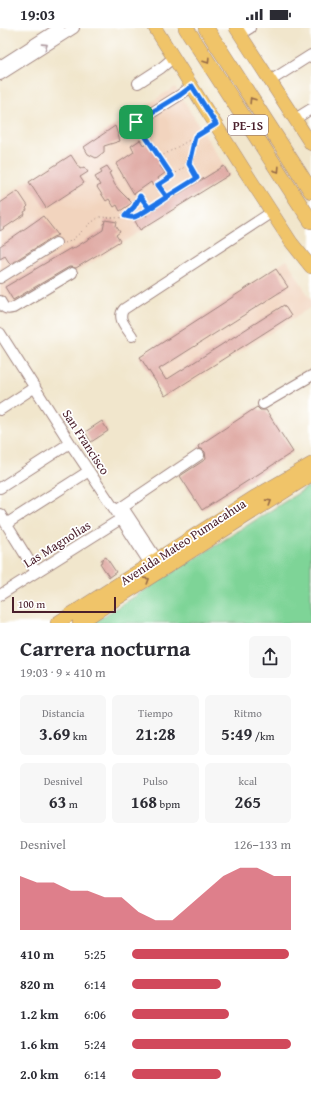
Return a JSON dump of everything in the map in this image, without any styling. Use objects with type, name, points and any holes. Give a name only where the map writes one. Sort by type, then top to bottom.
[{"type":"highway","name":"PE-1S","points":[[186,28],[311,221]]},
{"type":"highway","name":"PE-1S","points":[[206,28],[311,191]]},
{"type":"main road","points":[[154,28],[291,242],[311,267]]},
{"type":"main road","points":[[242,30],[270,81],[311,144]]},
{"type":"main road","points":[[198,533],[216,516],[311,455]]},
{"type":"main road","name":"Avenida Mateo Pumacahua","points":[[57,623],[256,496],[311,464]]},
{"type":"main road","name":"Avenida Mateo Pumacahua","points":[[79,623],[311,475]]},
{"type":"street","points":[[0,66],[59,28]]},
{"type":"street","points":[[0,75],[74,28]]},
{"type":"street","points":[[270,81],[311,55]]},
{"type":"street","points":[[138,83],[173,58]]},
{"type":"street","points":[[132,124],[192,86]]},
{"type":"street","points":[[295,120],[311,109]]},
{"type":"street","points":[[132,336],[120,317],[121,312],[124,309],[272,212]]},
{"type":"street","points":[[0,278],[56,243]]},
{"type":"street","points":[[0,301],[4,308],[8,310],[72,273]]},
{"type":"street","name":"San Francisco","points":[[0,333],[70,443],[89,471],[122,513],[153,562]]},
{"type":"street","points":[[263,404],[311,376]]},
{"type":"street","points":[[0,410],[35,387]]},
{"type":"street","points":[[0,488],[70,443]]},
{"type":"street","name":"Las Magnolias","points":[[0,595],[122,513],[200,455]]},
{"type":"street","points":[[6,524],[89,471]]},
{"type":"street","points":[[0,514],[36,572]]},
{"type":"path","points":[[132,124],[160,157],[172,176]]},
{"type":"path","points":[[160,157],[216,124]]},
{"type":"path","points":[[167,197],[158,185],[189,164],[195,137]]},
{"type":"path","points":[[125,216],[130,218],[135,217],[197,178],[189,164]]},
{"type":"path","points":[[56,243],[64,244],[71,241],[99,217],[120,218],[125,216],[134,207],[140,196],[149,208]]},
{"type":"shaded area","points":[[175,87],[230,175],[6,317],[0,307],[0,198]]},
{"type":"shaded area","points":[[287,260],[311,300],[311,307],[166,399],[139,356]]},
{"type":"green space","points":[[311,485],[311,623],[93,623]]},
{"type":"building","points":[[115,126],[120,141],[104,146],[104,152],[96,158],[88,154],[84,147]]},
{"type":"building","points":[[140,140],[144,146],[147,144],[152,151],[154,150],[163,165],[160,166],[165,173],[158,178],[160,182],[153,186],[151,182],[134,194],[116,164],[134,152],[131,146]]},
{"type":"building","points":[[71,155],[80,169],[84,167],[88,172],[80,177],[84,183],[46,208],[29,182]]},
{"type":"building","points":[[107,166],[111,172],[109,173],[115,185],[132,203],[120,211],[117,205],[114,207],[109,199],[106,201],[97,187],[100,185],[95,177],[102,173],[100,170]]},
{"type":"building","points":[[224,166],[229,175],[140,230],[135,221],[145,215],[147,216],[146,214]]},
{"type":"building","points":[[18,191],[28,206],[26,208],[27,210],[24,212],[25,214],[0,231],[0,203]]},
{"type":"building","points":[[43,216],[58,235],[10,264],[5,256],[0,259],[0,246]]},
{"type":"building","points":[[105,220],[117,222],[116,226],[120,232],[116,235],[120,241],[76,268],[69,267],[13,300],[5,287],[103,230]]},
{"type":"building","points":[[276,269],[288,287],[159,369],[166,380],[284,305],[291,316],[165,396],[140,357]]},
{"type":"building","points":[[257,407],[260,410],[266,410],[293,452],[202,510],[180,476],[206,459],[205,452],[202,449],[199,449],[198,446]]},
{"type":"building","points":[[102,421],[108,431],[91,442],[85,432]]},
{"type":"building","points":[[106,557],[116,572],[109,577],[100,563],[102,562],[101,560]]},
{"type":"route","points":[[136,122],[172,176],[158,185],[167,197],[135,217],[130,218],[125,216],[134,207],[140,196],[149,208],[197,178],[189,164],[195,137],[216,124],[192,86],[136,122]]}]
